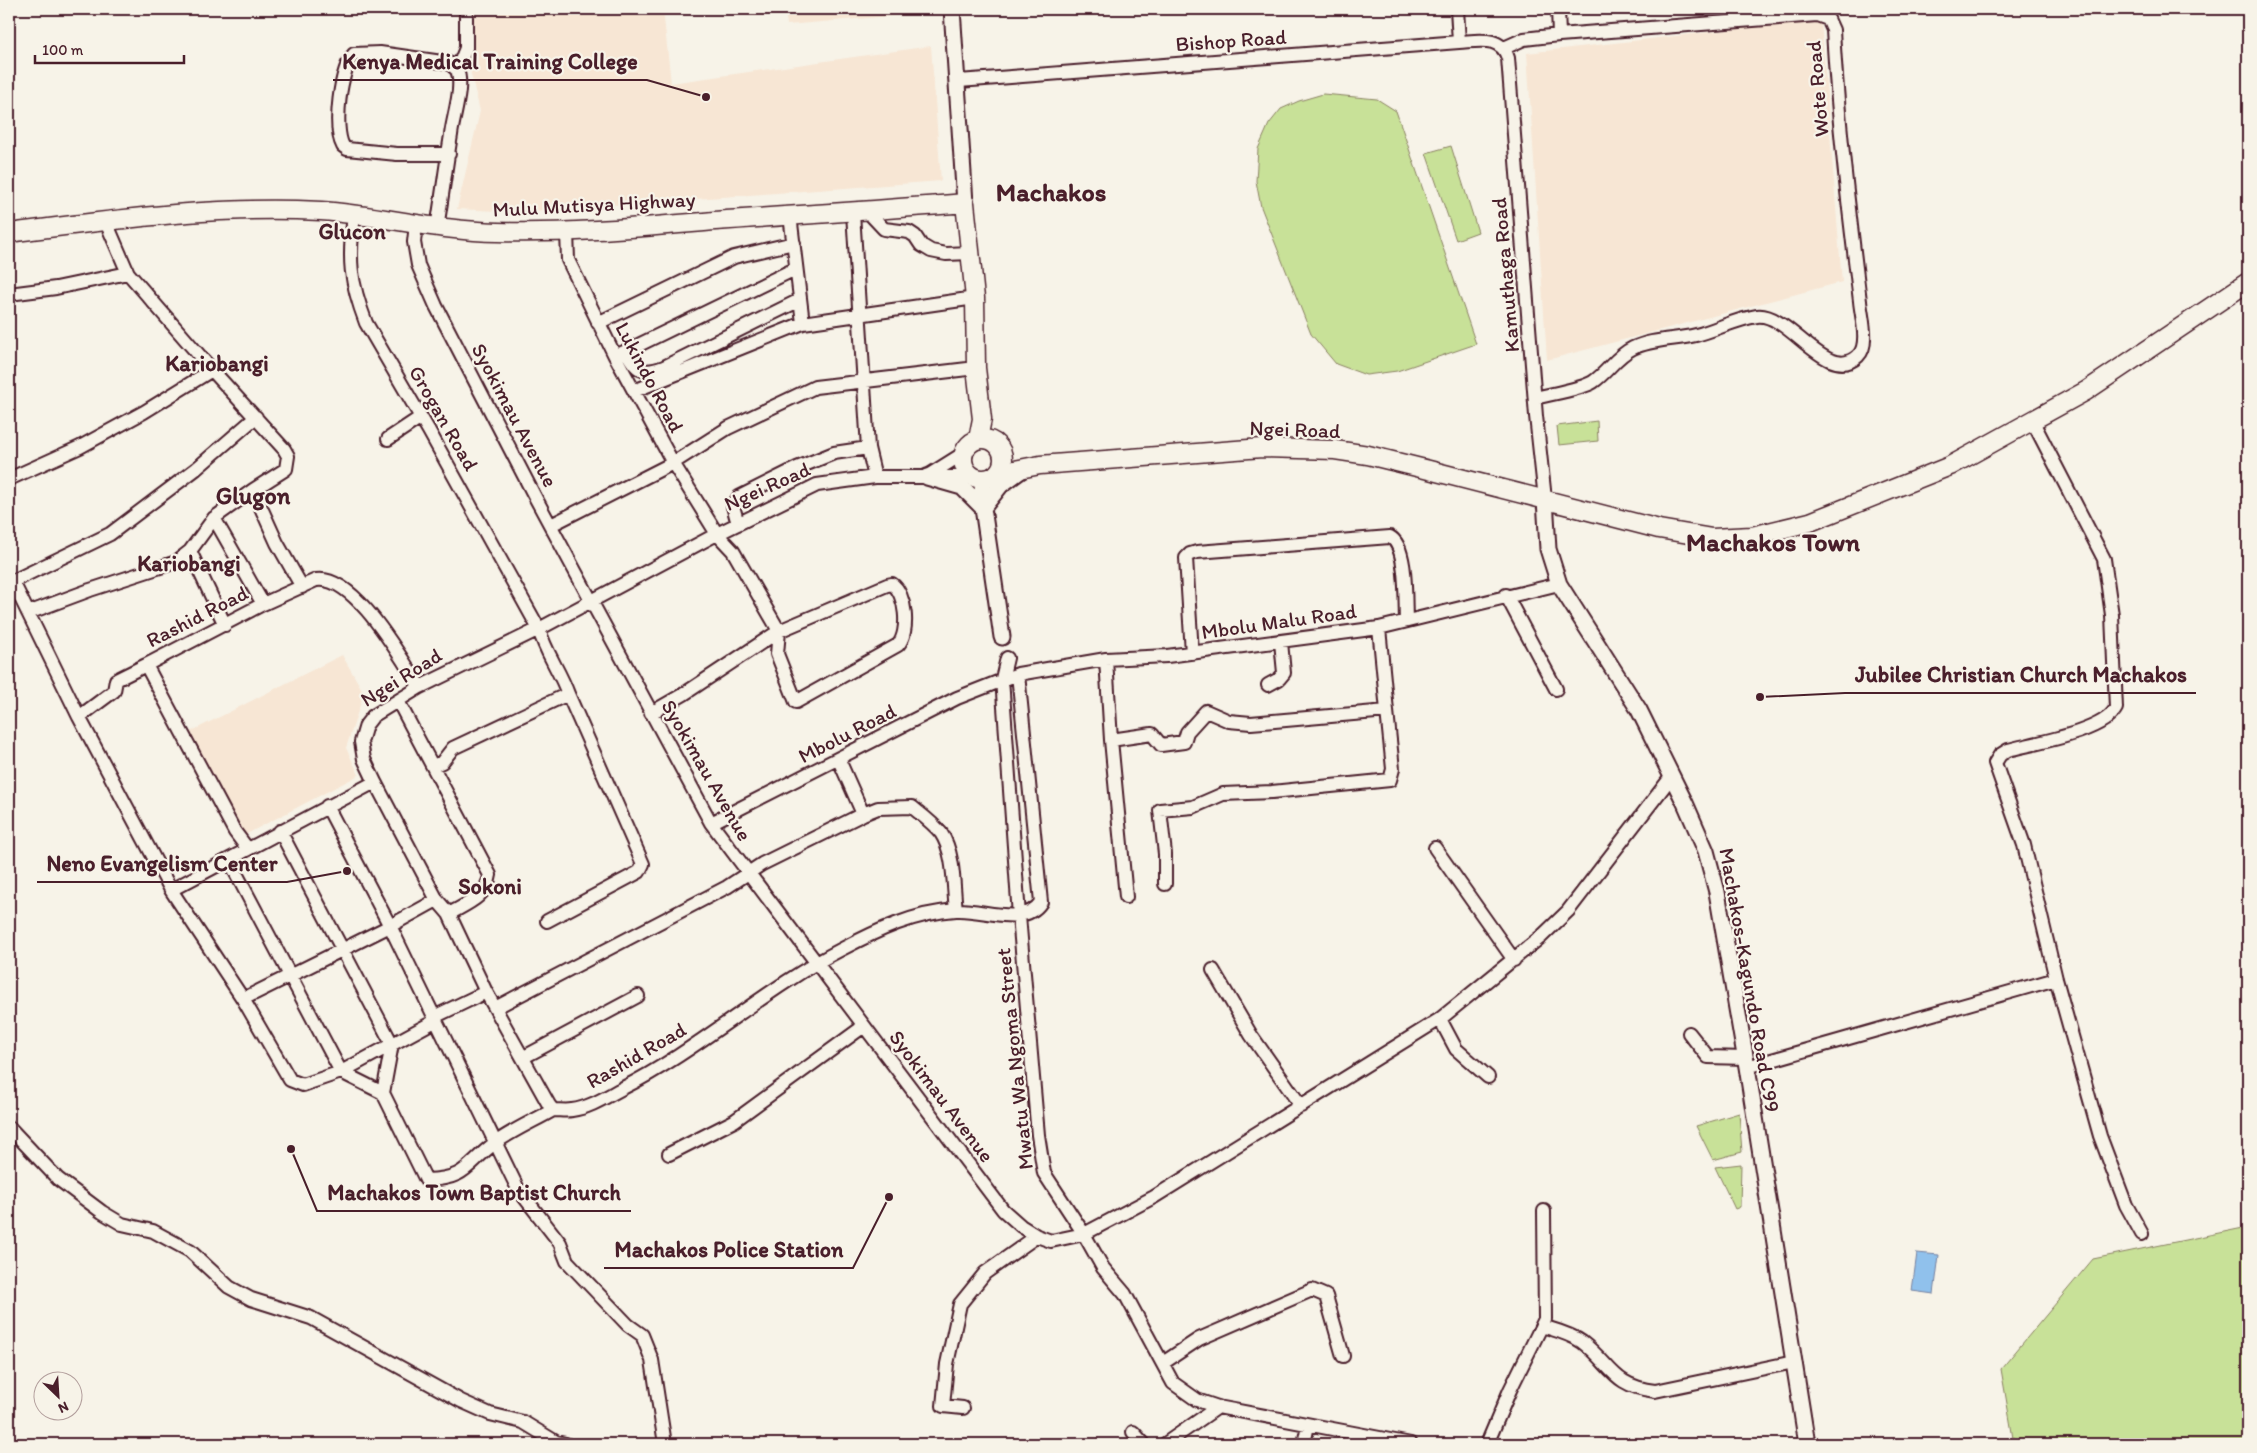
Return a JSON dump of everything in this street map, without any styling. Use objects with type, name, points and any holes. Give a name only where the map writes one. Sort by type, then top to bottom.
[{"type":"highway","name":"Mulu Mutisya Highway","points":[[10,230],[258,210],[324,211],[436,228],[498,232],[566,232],[790,215],[860,212],[965,202]]},
{"type":"highway","points":[[965,202],[975,298],[976,368],[982,419],[989,441],[1004,456],[1004,462],[985,476],[964,467],[964,453],[967,447],[989,441],[1033,466]]},
{"type":"highway","name":"Ngei Road","points":[[985,476],[1033,466],[1262,448],[1335,450],[1368,455],[1686,534],[1712,538],[1752,536],[1810,522],[1950,466],[2033,422],[2086,391],[2248,282]]},
{"type":"main road","points":[[952,9],[959,81],[965,202]]},
{"type":"main road","points":[[983,508],[1001,484],[1033,466]]},
{"type":"main road","points":[[985,476],[983,508],[1002,637]]},
{"type":"main road","points":[[927,477],[962,487],[983,508]]},
{"type":"main road","name":"Machakos-Kagundo Road C99","points":[[1545,499],[1548,549],[1559,584],[1627,689],[1702,838],[1710,865],[1746,1063],[1807,1444]]},
{"type":"street","points":[[436,228],[460,86],[457,70],[466,48],[466,9]]},
{"type":"street","points":[[1457,9],[1459,42]]},
{"type":"street","points":[[1558,9],[1559,35]]},
{"type":"street","name":"Wote Road","points":[[1504,48],[1524,39],[1559,35],[1817,15],[1828,19],[1833,30],[1838,112],[1864,346],[1854,359],[1844,363],[1829,360],[1773,319],[1756,316],[1696,335],[1639,346],[1616,358],[1600,377],[1588,384],[1535,398]]},
{"type":"street","name":"Bishop Road","points":[[959,81],[1459,42],[1491,41],[1504,48]]},
{"type":"street","name":"Kamuthaga Road","points":[[1504,48],[1508,58],[1535,398],[1545,499]]},
{"type":"street","points":[[449,154],[397,154],[347,148],[340,140],[337,112],[348,62],[354,54],[380,52],[449,63],[457,70]]},
{"type":"street","points":[[860,212],[884,229],[909,232],[915,236],[921,245],[931,251],[946,254],[970,254]]},
{"type":"street","points":[[860,212],[862,381],[868,448],[876,477]]},
{"type":"street","points":[[790,215],[803,323]]},
{"type":"street","name":"Grogan Road","points":[[354,216],[351,276],[354,291],[366,323],[421,417],[539,629],[542,641],[563,679],[643,864],[639,872],[546,921]]},
{"type":"street","points":[[28,613],[90,590],[176,562],[190,551],[214,518],[286,468],[288,462],[284,448],[212,370],[128,273],[106,222]]},
{"type":"street","name":"Syokimau Avenue","points":[[416,224],[414,242],[418,265],[436,306],[534,495],[552,525],[711,824],[1004,1210],[1021,1226],[1037,1236],[1051,1241],[1084,1234],[1154,1197],[1440,1019],[1514,960],[1568,911],[1672,776]]},
{"type":"street","name":"Lukindo Road","points":[[566,232],[568,260],[598,323],[621,353],[634,390],[673,463],[717,534]]},
{"type":"street","points":[[598,323],[734,257],[794,243]]},
{"type":"street","points":[[796,269],[621,353],[640,370],[648,372],[664,367],[800,300]]},
{"type":"street","points":[[9,294],[95,282],[128,273]]},
{"type":"street","points":[[634,390],[803,323],[975,298]]},
{"type":"street","points":[[552,525],[673,463],[728,428],[815,387],[976,368]]},
{"type":"street","points":[[9,479],[80,447],[144,412],[212,370]]},
{"type":"street","points":[[256,417],[196,469],[110,534],[11,583],[28,613],[79,717],[171,890],[243,999],[290,1080],[303,1085],[341,1072],[435,1021],[436,1016],[486,992]]},
{"type":"street","points":[[388,439],[421,417]]},
{"type":"street","points":[[2033,422],[2104,559],[2112,615],[2116,708],[2112,716],[2097,726],[2008,750],[1996,761],[2024,844],[2056,979],[2100,1136],[2126,1205],[2142,1234]]},
{"type":"street","points":[[738,524],[733,506],[738,497],[796,468],[834,453],[868,448]]},
{"type":"street","points":[[927,477],[964,453]]},
{"type":"street","name":"Ngei Road","points":[[375,782],[364,758],[361,742],[372,716],[420,687],[539,629],[717,534],[817,485],[876,477],[985,476]]},
{"type":"street","points":[[253,490],[277,542],[302,587]]},
{"type":"street","points":[[214,518],[263,604]]},
{"type":"street","name":"Ngei Road","points":[[717,534],[733,551],[779,631]]},
{"type":"street","points":[[1192,653],[1186,558],[1190,554],[1197,552],[1390,537],[1395,539],[1400,550],[1406,621]]},
{"type":"street","points":[[190,551],[225,625]]},
{"type":"street","name":"Rashid Road","points":[[247,848],[235,832],[146,665],[263,604],[324,579],[334,582],[348,592],[366,609],[420,687]]},
{"type":"street","points":[[651,713],[684,694],[779,631],[892,584],[898,590],[905,612],[904,635],[898,644],[796,702],[777,654],[779,631]]},
{"type":"street","name":"Mbolu Malu Road","points":[[1002,679],[1018,674],[1106,659],[1192,653],[1379,628],[1559,584]]},
{"type":"street","points":[[1506,596],[1556,688]]},
{"type":"street","points":[[1165,884],[1165,854],[1160,810],[1193,807],[1223,794],[1272,792],[1390,780],[1393,769],[1379,628]]},
{"type":"street","points":[[1002,637],[1007,658],[1018,674],[1041,902],[1030,914],[1019,916]]},
{"type":"street","points":[[1268,686],[1280,679],[1284,673],[1281,642]]},
{"type":"street","name":"Mwatu Wa Ngoma Street","points":[[1007,658],[1002,679],[1019,916],[1038,1135],[1044,1173],[1084,1234],[1103,1268],[1125,1294],[1164,1363],[1173,1383],[1197,1400],[1218,1407],[1411,1444]]},
{"type":"street","points":[[1106,659],[1111,740],[1126,897]]},
{"type":"street","points":[[79,717],[114,691],[116,680],[146,665]]},
{"type":"street","name":"Mbolu Road","points":[[711,824],[957,698],[1002,679]]},
{"type":"street","points":[[433,766],[442,762],[454,748],[568,694]]},
{"type":"street","points":[[398,701],[490,875],[489,885],[481,895],[449,914]]},
{"type":"street","points":[[1111,740],[1152,734],[1161,745],[1184,742],[1187,732],[1206,710],[1229,721],[1251,723],[1387,711]]},
{"type":"street","points":[[839,760],[863,814]]},
{"type":"street","points":[[171,890],[229,860],[247,848],[375,782],[436,900],[449,914],[486,992],[553,1110],[495,1143],[466,1170],[447,1179],[426,1180],[383,1093],[392,1044],[280,831]]},
{"type":"street","points":[[327,806],[390,926],[518,1188],[560,1243],[567,1261],[628,1325],[642,1335],[652,1360],[664,1444]]},
{"type":"street","points":[[495,1008],[748,875],[762,864],[878,808],[912,806],[937,829],[949,854],[956,910]]},
{"type":"street","points":[[1434,848],[1514,960]]},
{"type":"street","points":[[229,860],[341,1072],[383,1093]]},
{"type":"street","points":[[243,999],[390,926],[436,900]]},
{"type":"street","name":"Rashid Road","points":[[553,1110],[573,1110],[587,1106],[653,1073],[816,962],[887,926],[956,910],[1019,916]]},
{"type":"street","points":[[1213,970],[1251,1035],[1301,1106]]},
{"type":"street","points":[[1689,1033],[1708,1057],[1746,1063],[2056,979]]},
{"type":"street","points":[[524,1057],[638,996]]},
{"type":"street","points":[[1440,1019],[1456,1049],[1488,1077]]},
{"type":"street","points":[[669,1154],[734,1121],[864,1026]]},
{"type":"street","points":[[9,1127],[58,1179],[102,1212],[122,1224],[153,1231],[190,1251],[229,1286],[251,1298],[311,1318],[461,1401],[490,1414],[523,1422],[556,1442],[566,1444]]},
{"type":"street","points":[[1488,1444],[1510,1390],[1545,1319],[1544,1211]]},
{"type":"street","points":[[963,1408],[943,1406],[947,1364],[960,1304],[986,1273],[1037,1236]]},
{"type":"street","points":[[1164,1363],[1198,1340],[1312,1290],[1326,1296],[1343,1356]]},
{"type":"street","points":[[1542,1326],[1580,1340],[1626,1384],[1638,1389],[1655,1391],[1794,1362]]},
{"type":"street","points":[[1165,1444],[1218,1407]]},
{"type":"street","points":[[1304,1444],[1308,1425]]},
{"type":"street","points":[[1133,1432],[1144,1444]]},
{"type":"shaded area","points":[[455,9],[663,9],[671,83],[931,46],[941,181],[518,212],[457,209],[480,111]]},
{"type":"shaded area","points":[[785,9],[926,9],[926,13],[787,25]]},
{"type":"shaded area","points":[[1821,22],[1842,282],[1547,360],[1527,53],[1763,26]]},
{"type":"shaded area","points":[[342,655],[364,693],[346,748],[359,775],[243,836],[188,733]]},
{"type":"green space","points":[[1323,94],[1377,99],[1396,111],[1476,344],[1397,371],[1366,375],[1336,364],[1311,334],[1261,207],[1256,181],[1258,149],[1269,124],[1281,109]]},
{"type":"green space","points":[[1451,146],[1478,232],[1456,240],[1426,153]]},
{"type":"green space","points":[[1597,421],[1598,441],[1559,445],[1557,426]]},
{"type":"green space","points":[[1739,1113],[1742,1152],[1713,1160],[1696,1126]]},
{"type":"green space","points":[[1741,1164],[1740,1207],[1735,1209],[1715,1167]]},
{"type":"green space","points":[[2248,1227],[2248,1444],[2014,1444],[2001,1369],[2093,1259]]},
{"type":"water","points":[[1917,1253],[1939,1255],[1934,1294],[1912,1291]]},
{"type":"place","name":"Kenya Medical Training College","points":[[706,97]]},
{"type":"place","name":"Jubilee Christian Church Machakos","points":[[1760,697]]},
{"type":"place","name":"Neno Evangelism Center","points":[[347,871]]},
{"type":"place","name":"Machakos Town Baptist Church","points":[[291,1149]]},
{"type":"place","name":"Machakos Police Station","points":[[889,1197]]},
{"type":"district","name":"Machakos","points":[[1051,192]]},
{"type":"district","name":"Glucon","points":[[352,231]]},
{"type":"district","name":"Kariobangi","points":[[217,363]]},
{"type":"district","name":"Glugon","points":[[253,495]]},
{"type":"district","name":"Machakos Town","points":[[1773,542]]},
{"type":"district","name":"Kariobangi","points":[[189,563]]},
{"type":"district","name":"Sokoni","points":[[490,886]]}]
